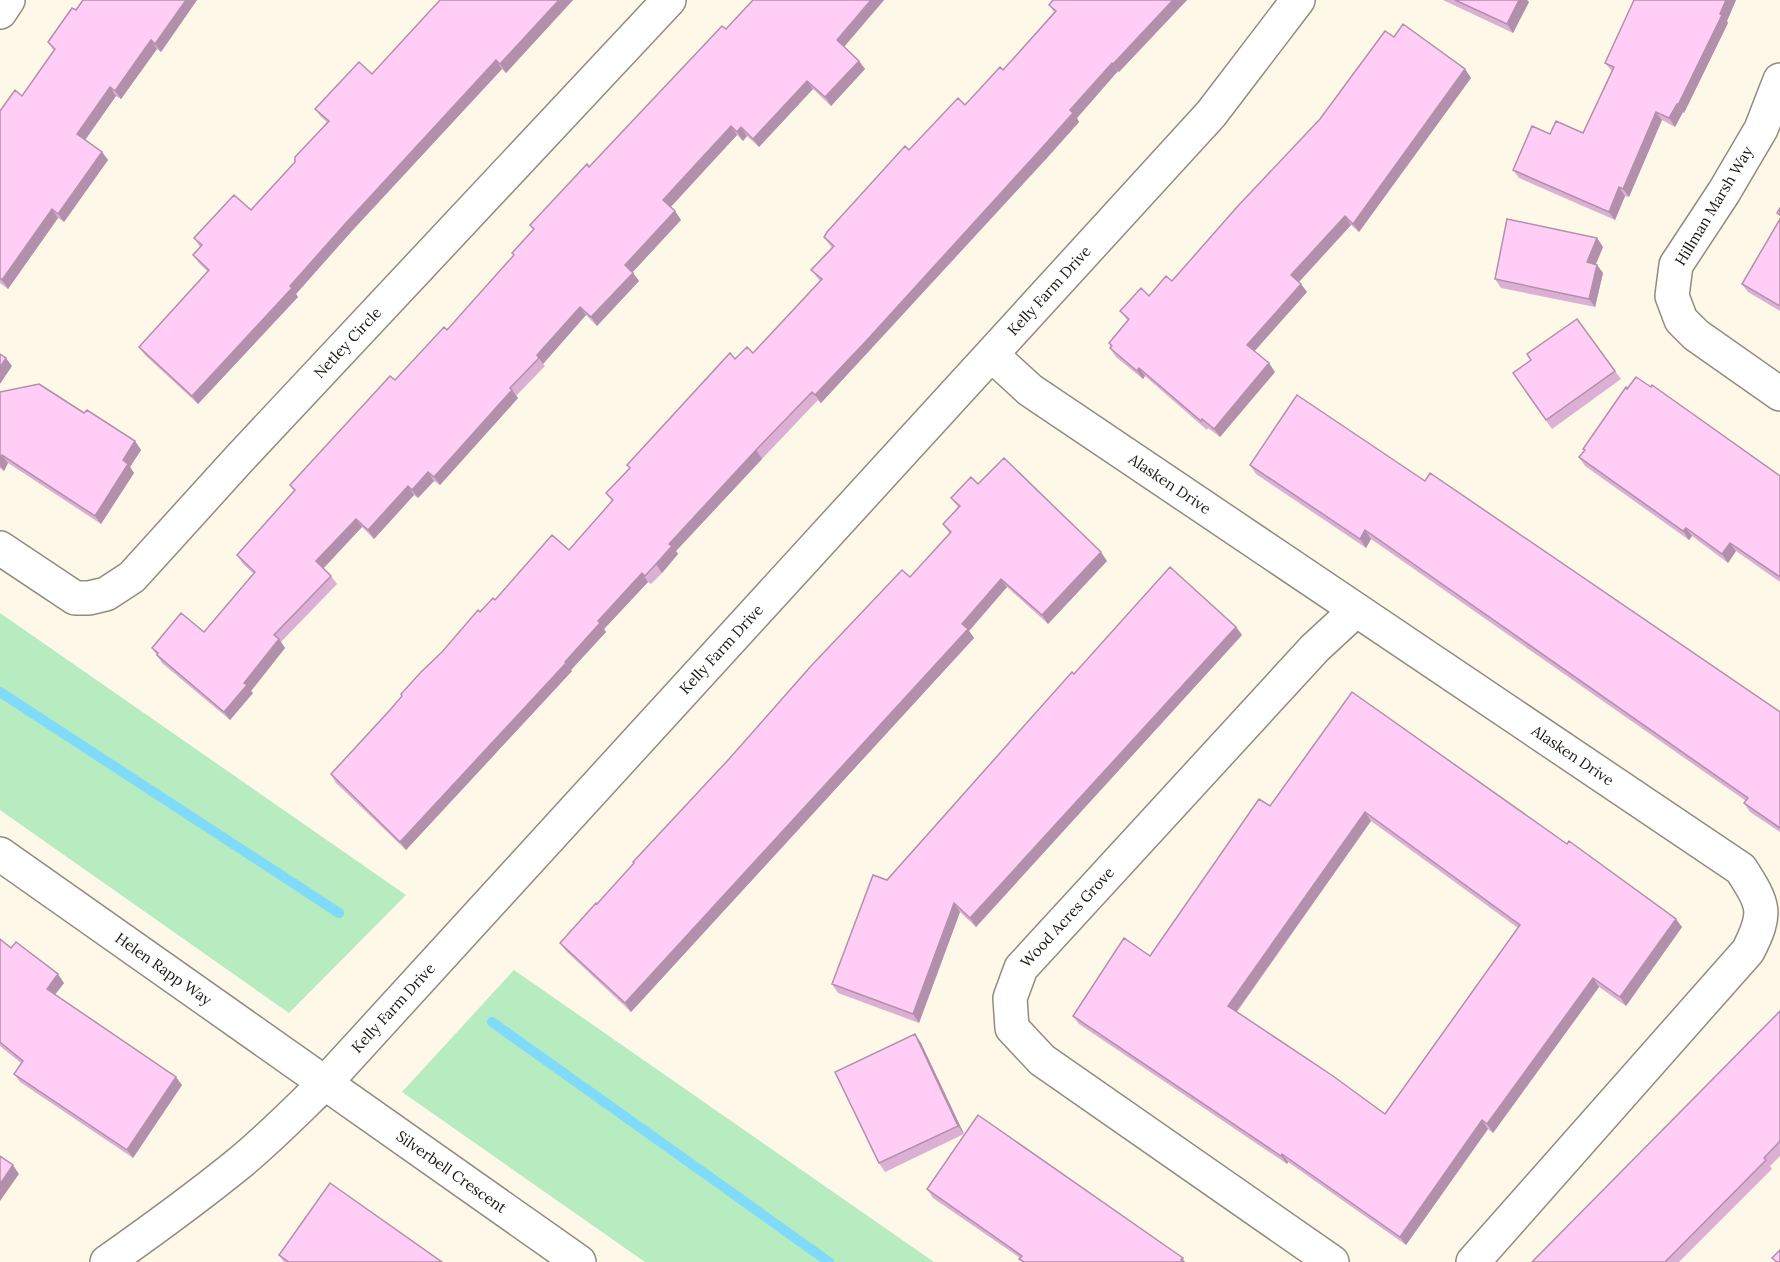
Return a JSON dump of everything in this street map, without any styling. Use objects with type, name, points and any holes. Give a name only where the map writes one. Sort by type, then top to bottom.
[{"type":"street","points":[[0,12],[8,0]]},
{"type":"street","name":"Netley Circle","points":[[0,548],[75,598],[90,598],[106,594],[132,577],[239,459],[669,0]]},
{"type":"street","name":"Kelly Farm Drive","points":[[107,1262],[238,1164],[325,1083],[1211,114],[1298,0]]},
{"type":"street","name":"Hillman Marsh Way","points":[[1780,80],[1761,129],[1724,192],[1676,265],[1672,296],[1681,320],[1696,335],[1780,394]]},
{"type":"street","name":"Alasken Drive","points":[[992,355],[1030,390],[1741,869],[1757,894],[1762,914],[1759,928],[1748,951],[1473,1262]]},
{"type":"street","name":"Wood Acres Grove","points":[[1332,1262],[1042,1060],[1012,1028],[1010,998],[1021,968],[1315,648],[1355,611]]},
{"type":"street","name":"Helen Rapp Way","points":[[0,854],[325,1083]]},
{"type":"street","name":"Silverbell Crescent","points":[[325,1083],[579,1262]]},
{"type":"green space","points":[[0,613],[406,895],[289,1013],[0,810]]},
{"type":"green space","points":[[514,970],[934,1262],[645,1262],[402,1092]]},
{"type":"building","points":[[83,0],[186,0],[155,44],[151,40],[115,91],[110,87],[77,134],[102,152],[58,214],[52,209],[2,280],[0,278],[0,111],[15,90],[22,96],[55,49],[48,42],[72,8],[76,10]]},
{"type":"building","points":[[440,0],[559,0],[500,64],[496,60],[345,224],[290,286],[292,288],[192,396],[139,347],[209,270],[193,255],[202,245],[194,238],[234,195],[251,210],[295,162],[295,157],[329,121],[315,109],[359,62],[372,74]]},
{"type":"building","points":[[753,0],[871,0],[837,40],[859,61],[825,97],[807,81],[753,139],[741,127],[737,132],[731,126],[663,200],[675,211],[625,265],[633,273],[591,317],[580,307],[537,355],[539,358],[510,388],[512,390],[434,477],[428,472],[412,490],[408,486],[368,530],[356,519],[316,561],[331,576],[274,635],[279,639],[244,683],[247,685],[224,712],[157,655],[158,653],[152,648],[181,613],[204,632],[255,572],[237,555],[295,490],[290,485],[390,376],[395,380],[444,327],[447,330],[514,255],[512,253],[534,229],[530,225],[587,164],[589,167],[722,26],[726,29]]},
{"type":"building","points":[[1053,0],[1173,0],[1112,63],[1070,110],[1073,113],[867,340],[815,395],[812,392],[756,450],[669,544],[672,546],[656,564],[645,576],[642,573],[598,621],[600,623],[566,663],[400,842],[331,774],[478,610],[480,612],[493,598],[495,600],[552,535],[569,550],[613,500],[606,493],[630,468],[627,465],[730,353],[735,359],[747,347],[753,353],[822,279],[811,270],[834,246],[824,237],[827,232],[905,146],[909,150],[958,98],[965,105],[1000,67],[1003,70],[1056,11],[1049,5]]},
{"type":"building","points":[[1455,0],[1519,0],[1507,24]]},
{"type":"building","points":[[1634,0],[1726,0],[1720,14],[1722,15],[1678,105],[1669,118],[1656,112],[1623,189],[1619,187],[1609,212],[1513,170],[1532,126],[1550,134],[1556,121],[1583,133],[1614,67],[1605,63]]},
{"type":"building","points":[[1403,24],[1465,69],[1353,224],[1345,216],[1291,275],[1301,284],[1247,345],[1269,363],[1214,429],[1202,419],[1201,421],[1139,368],[1137,371],[1110,348],[1112,346],[1109,343],[1129,319],[1120,311],[1141,288],[1149,296],[1166,276],[1172,281],[1237,207],[1320,119],[1385,31],[1394,37]]},
{"type":"building","points":[[1507,219],[1597,238],[1587,262],[1597,265],[1589,299],[1495,279]]},
{"type":"building","points":[[1780,219],[1780,306],[1742,284]]},
{"type":"building","points":[[1577,319],[1615,371],[1546,420],[1513,373],[1531,360],[1527,354]]},
{"type":"building","points":[[0,354],[6,358],[0,367]]},
{"type":"building","points":[[1636,377],[1651,387],[1652,385],[1780,476],[1780,577],[1730,543],[1722,554],[1686,528],[1683,531],[1579,457],[1626,387],[1627,389]]},
{"type":"building","points":[[39,384],[84,413],[87,410],[135,441],[123,460],[128,464],[95,516],[2,455],[0,458],[0,392]]},
{"type":"building","points":[[1297,395],[1425,481],[1430,473],[1780,712],[1780,828],[1744,803],[1748,798],[1365,530],[1360,539],[1250,465]]},
{"type":"building","points":[[1004,458],[1101,552],[1042,615],[1001,579],[962,624],[968,629],[625,1003],[560,943],[811,666],[902,570],[910,577],[951,532],[943,524],[960,506],[951,498],[971,477],[978,484]]},
{"type":"building","points":[[1170,567],[1236,627],[970,918],[954,903],[913,1014],[832,984],[873,875],[887,880],[1072,672],[1074,674]]},
{"type":"building","points":[[1352,692],[1567,844],[1569,841],[1676,919],[1620,997],[1593,978],[1487,1124],[1482,1120],[1400,1237],[1282,1154],[1281,1156],[1073,1016],[1124,938],[1150,956],[1259,799],[1270,806]],"holes":[[[1365,812],[1520,925],[1385,1114],[1333,1076],[1228,1006]]]},
{"type":"building","points":[[0,939],[11,948],[16,942],[58,974],[47,989],[176,1077],[127,1150],[14,1074],[23,1061],[0,1042]]},
{"type":"building","points":[[1780,1011],[1780,1141],[1764,1158],[1766,1160],[1665,1262],[1532,1262]]},
{"type":"building","points":[[915,1034],[958,1126],[879,1163],[835,1072]]},
{"type":"building","points":[[978,1115],[1183,1258],[1181,1260],[1184,1262],[1024,1262],[1019,1259],[1022,1256],[927,1189]]},
{"type":"building","points":[[0,1156],[13,1165],[0,1184]]},
{"type":"building","points":[[330,1183],[442,1262],[289,1262],[279,1255]]},
{"type":"building","points":[[1780,1250],[1780,1262],[1777,1262],[1772,1258]]},
{"type":"waterway","points":[[0,692],[339,913]]},
{"type":"waterway","points":[[492,1022],[829,1262]]}]
